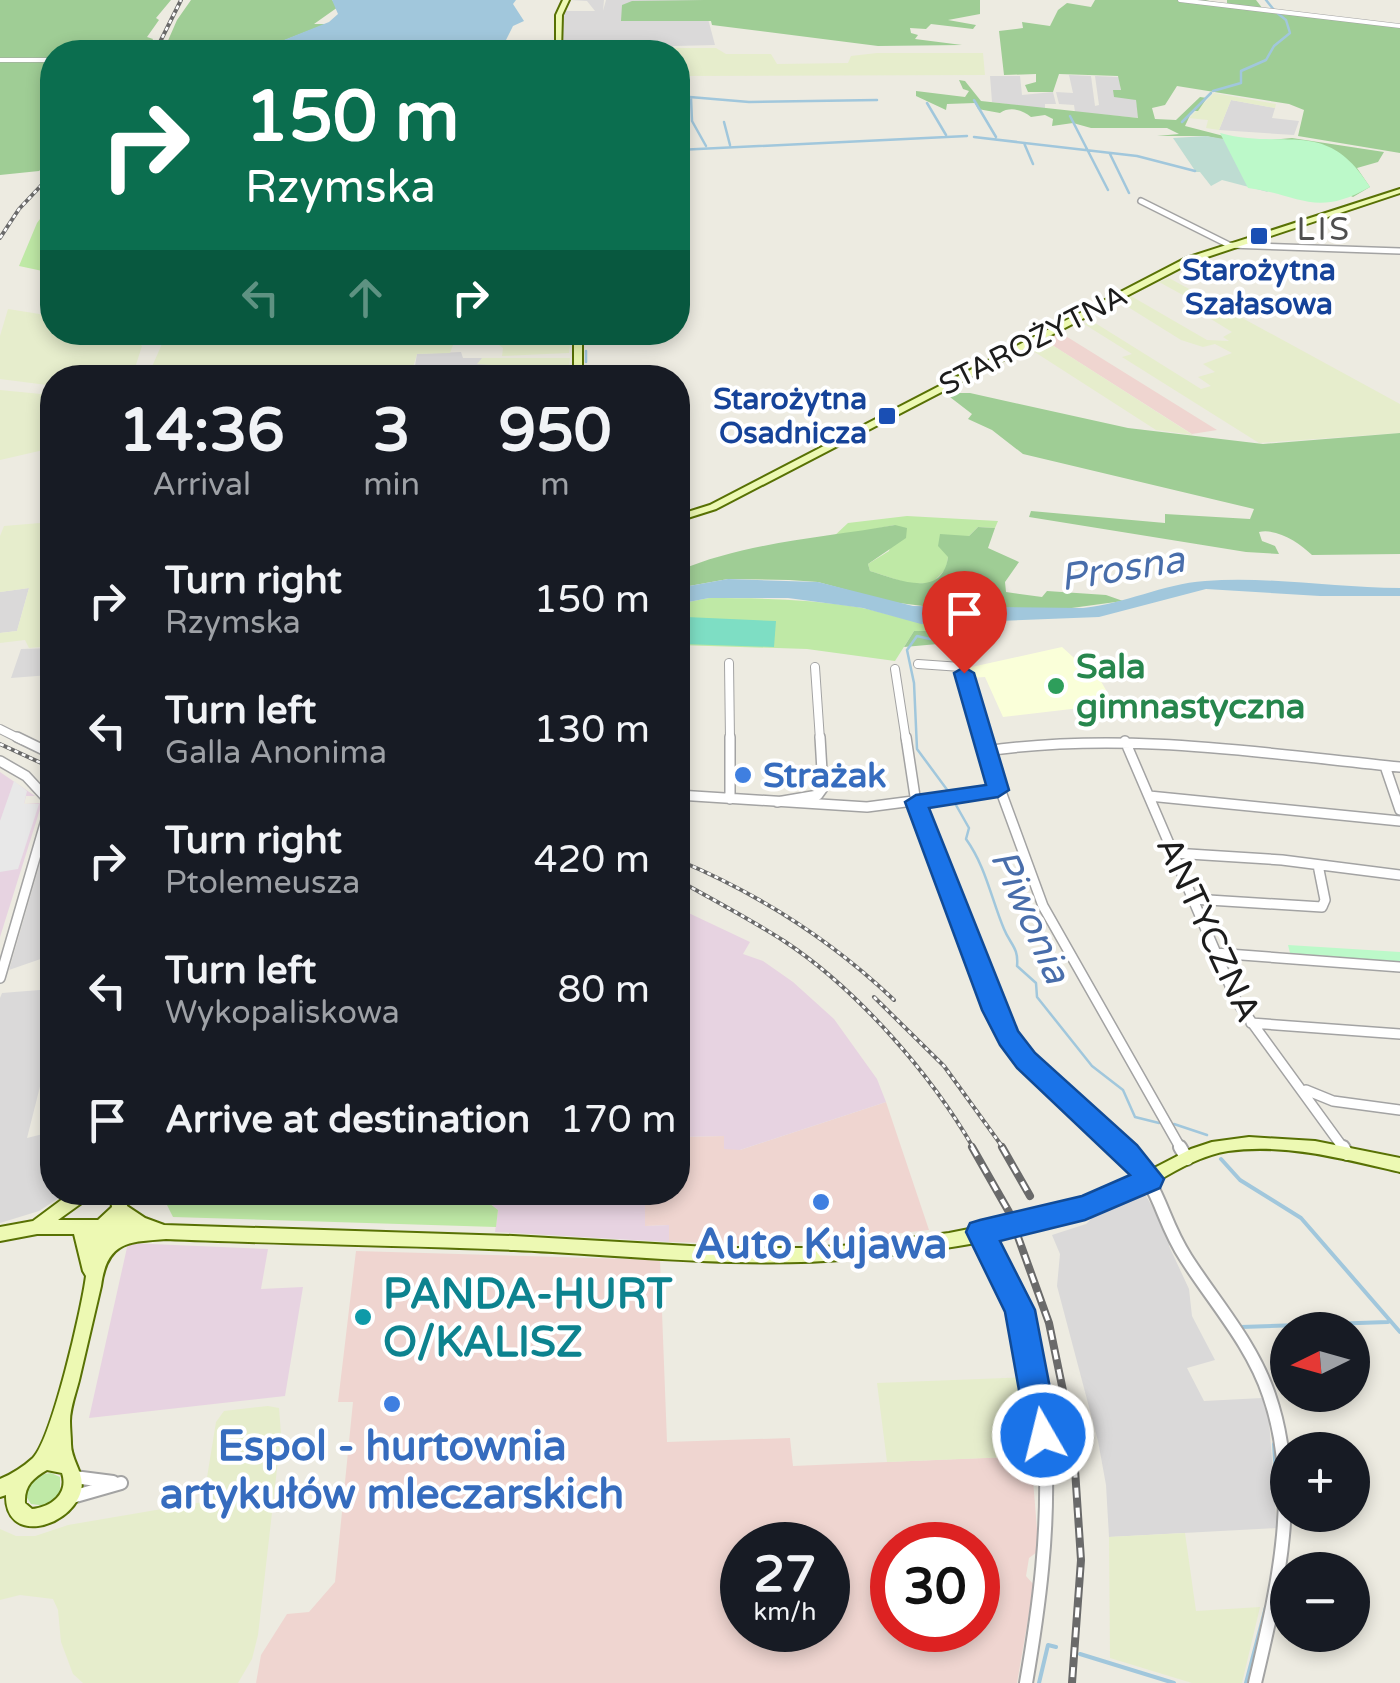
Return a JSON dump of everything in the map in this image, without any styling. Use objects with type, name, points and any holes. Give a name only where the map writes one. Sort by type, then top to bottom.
[{"type":"street","points":[[558,40],[559,14],[566,0]]},
{"type":"street","points":[[1180,0],[1400,26]]},
{"type":"street","points":[[0,60],[40,60]]},
{"type":"street","name":"STAROŻYTNA","points":[[690,514],[713,507],[1126,292],[1229,245],[1400,190]]},
{"type":"street","points":[[1141,201],[1229,245],[1400,251]]},
{"type":"street","points":[[728,663],[730,799]]},
{"type":"street","points":[[918,664],[958,664],[998,790],[1043,906],[1188,1159]]},
{"type":"street","points":[[775,803],[818,795],[823,788],[815,667]]},
{"type":"street","points":[[895,668],[916,802],[1009,1038],[1026,1060],[1128,1153],[1150,1179],[1183,1254],[1250,1353],[1274,1410],[1283,1493],[1284,1558],[1255,1683]]},
{"type":"street","points":[[0,730],[40,748]]},
{"type":"street","points":[[986,752],[1063,740],[1125,742],[1400,768]]},
{"type":"street","name":"ANTYCZNA","points":[[1125,742],[1215,953],[1250,1023],[1304,1090],[1346,1154]]},
{"type":"street","points":[[0,762],[26,776],[40,790]]},
{"type":"street","points":[[1385,766],[1400,810]]},
{"type":"street","points":[[690,796],[866,807],[998,790]]},
{"type":"street","points":[[1149,796],[1400,822]]},
{"type":"street","points":[[0,978],[40,843]]},
{"type":"street","points":[[1173,853],[1400,875]]},
{"type":"street","points":[[1194,900],[1322,907],[1325,900],[1318,865]]},
{"type":"street","points":[[1215,953],[1400,967]]},
{"type":"street","points":[[1250,1023],[1400,1034]]},
{"type":"street","points":[[1304,1090],[1333,1102],[1400,1110]]},
{"type":"street","points":[[0,1234],[37,1227],[101,1227],[134,1234],[166,1232],[774,1255],[888,1248],[1085,1208],[1214,1147],[1243,1143],[1346,1154],[1400,1165]]},
{"type":"street","points":[[37,1227],[69,1205]]},
{"type":"street","points":[[77,1205],[71,1218],[94,1272]]},
{"type":"street","points":[[41,1463],[121,1483],[69,1498],[41,1518],[24,1516],[7,1502],[19,1482],[41,1463],[62,1416],[101,1227],[116,1205]]},
{"type":"street","points":[[123,1205],[139,1223],[166,1232]]},
{"type":"street","points":[[980,1232],[1020,1310],[1043,1435],[1046,1555],[1026,1683]]},
{"type":"street","points":[[94,1272],[115,1241],[134,1234]]},
{"type":"street","points":[[62,1416],[69,1498]]},
{"type":"street","points":[[0,1488],[19,1482]]},
{"type":"shaded area","points":[[332,0],[516,0],[513,4],[524,21],[513,26],[506,40],[284,40],[329,22],[338,14]]},
{"type":"shaded area","points":[[570,0],[604,0],[603,11],[606,0],[703,0],[715,45],[690,46],[690,40],[561,40],[563,11],[595,11],[587,1]]},
{"type":"shaded area","points":[[690,48],[716,48],[726,54],[771,54],[777,64],[848,63],[851,56],[877,53],[983,53],[985,75],[690,76]]},
{"type":"shaded area","points":[[1069,75],[1091,76],[1095,106],[1099,105],[1095,76],[1119,77],[1121,91],[1136,100],[1139,118],[1075,112],[1074,105],[1059,104],[1056,92],[1073,93]]},
{"type":"shaded area","points":[[990,76],[1020,76],[1022,95],[1053,92],[1056,104],[1045,104],[1045,109],[992,102]]},
{"type":"shaded area","points":[[1214,93],[1276,104],[1275,108],[1231,100],[1219,130],[1206,128],[1208,120],[1189,118]]},
{"type":"shaded area","points":[[1231,100],[1275,108],[1272,118],[1299,121],[1294,135],[1219,130]]},
{"type":"shaded area","points":[[1206,136],[1230,140],[1268,192],[1222,180],[1211,186],[1196,172],[1173,138]]},
{"type":"shaded area","points":[[1169,278],[1400,404],[1400,433],[1259,443],[1122,357],[1132,354],[1084,324],[1092,321],[1201,389],[1211,386],[1198,377],[1215,372],[1203,364],[1232,353],[1215,344],[1203,347],[1181,340],[1120,302],[1131,296],[1207,340],[1229,341],[1223,337],[1232,332],[1206,316],[1214,312],[1159,282]]},
{"type":"shaded area","points":[[8,309],[40,314],[40,345],[142,346],[136,365],[40,365],[40,384],[0,379],[0,336]]},
{"type":"shaded area","points":[[1056,330],[1217,430],[1192,434],[1041,338]]},
{"type":"shaded area","points":[[1049,343],[1193,435],[1156,430],[1030,349]]},
{"type":"shaded area","points":[[161,345],[453,345],[450,353],[417,354],[414,365],[153,365]]},
{"type":"shaded area","points":[[499,345],[570,345],[569,353],[502,356],[503,348]]},
{"type":"shaded area","points":[[461,352],[463,358],[482,358],[492,365],[415,365],[417,354]]},
{"type":"shaded area","points":[[482,358],[570,358],[569,365],[477,364]]},
{"type":"shaded area","points":[[0,390],[40,394],[40,451],[0,460]]},
{"type":"shaded area","points":[[40,523],[40,647],[29,648],[25,640],[0,643],[0,633],[17,631],[29,588],[0,592],[0,536],[4,526]]},
{"type":"shaded area","points":[[728,579],[818,582],[913,606],[1083,608],[1189,583],[1229,580],[1400,588],[1400,596],[1206,589],[1099,617],[921,624],[863,608],[788,598],[690,602],[690,586]]},
{"type":"shaded area","points":[[29,588],[17,631],[0,633],[0,592]]},
{"type":"shaded area","points":[[1062,647],[1082,665],[1091,664],[1114,704],[1003,717],[985,677],[970,678],[967,668]]},
{"type":"shaded area","points":[[40,648],[40,676],[11,678],[21,649]]},
{"type":"shaded area","points":[[0,772],[35,796],[26,796],[24,804],[40,803],[40,809],[0,937]]},
{"type":"shaded area","points":[[14,781],[27,791],[24,804],[39,804],[18,869],[0,872],[0,821]]},
{"type":"shaded area","points":[[40,863],[40,959],[9,970]]},
{"type":"shaded area","points":[[690,914],[750,942],[743,954],[763,961],[793,982],[834,1019],[877,1079],[886,1102],[740,1150],[724,1149],[724,1136],[690,1137]]},
{"type":"shaded area","points":[[40,990],[40,1087],[27,1138],[40,1135],[40,1205],[48,1205],[0,1223],[0,998],[2,993]]},
{"type":"shaded area","points":[[886,1102],[929,1230],[838,1240],[745,1244],[669,1242],[669,1225],[645,1226],[645,1205],[690,1205],[690,1137],[725,1136],[740,1150]]},
{"type":"shaded area","points":[[1139,1195],[1146,1196],[1171,1239],[1169,1246],[1189,1289],[1192,1316],[1215,1360],[1187,1368],[1204,1401],[1262,1398],[1270,1434],[1270,1528],[1109,1537],[1098,1441],[1057,1286],[1060,1254],[1052,1235],[1086,1224],[1095,1215]]},
{"type":"shaded area","points":[[492,1205],[645,1205],[645,1226],[669,1225],[669,1242],[495,1232],[498,1210]]},
{"type":"shaded area","points":[[128,1243],[268,1249],[261,1289],[303,1287],[285,1396],[89,1418]]},
{"type":"shaded area","points":[[356,1251],[660,1260],[667,1442],[790,1438],[793,1466],[1031,1456],[1038,1541],[1026,1576],[1034,1585],[1017,1683],[256,1683],[261,1655],[287,1614],[309,1612],[335,1582],[353,1402],[338,1402]]},
{"type":"shaded area","points":[[1031,1377],[1040,1456],[887,1462],[877,1383]]},
{"type":"shaded area","points":[[279,1408],[281,1434],[258,1635],[252,1659],[238,1683],[83,1683],[73,1674],[61,1642],[53,1599],[20,1595],[0,1600],[0,1529],[16,1536],[35,1536],[68,1525],[203,1502],[216,1422],[224,1411]]},
{"type":"shaded area","points":[[1185,1533],[1196,1611],[1260,1607],[1242,1683],[1192,1683],[1110,1658],[1109,1537]]},
{"type":"green space","points":[[0,0],[171,0],[147,37],[152,40],[40,40],[40,170],[0,175]]},
{"type":"green space","points":[[191,0],[332,0],[338,7],[314,24],[326,24],[285,40],[168,40]]},
{"type":"green space","points":[[980,0],[980,14],[948,20],[976,25],[973,29],[931,24],[926,29],[910,28],[911,33],[918,35],[915,39],[962,45],[878,46],[712,25],[711,21],[621,21],[622,5],[632,1]]},
{"type":"green space","points":[[1095,0],[1205,0],[1227,5],[1227,0],[1256,0],[1263,9],[1400,26],[1400,153],[1298,136],[1304,110],[1289,104],[1177,86],[1165,105],[1152,108],[1155,119],[1176,120],[1200,97],[1207,98],[1198,111],[1192,111],[1185,126],[1247,142],[1292,138],[1384,152],[1378,162],[1357,168],[1370,187],[1353,197],[1246,145],[1206,136],[1157,136],[1179,134],[1167,128],[1091,128],[1073,123],[1052,126],[1053,119],[1045,115],[1031,117],[1012,109],[1000,113],[978,109],[975,103],[947,104],[946,110],[916,96],[916,91],[965,97],[969,91],[963,89],[959,80],[965,81],[981,101],[1138,118],[1136,100],[1114,97],[1113,90],[1121,90],[1118,76],[1059,74],[1053,92],[1028,92],[1025,85],[1036,82],[1036,74],[1004,75],[999,31],[1023,28],[1022,22],[1050,26],[1058,10],[1067,3],[1091,7]]},
{"type":"green space","points":[[1220,133],[1320,143],[1354,165],[1370,187],[1321,203],[1248,188]]},
{"type":"green space","points":[[40,219],[40,270],[19,266]]},
{"type":"green space","points":[[948,393],[970,393],[1128,428],[1263,444],[1400,433],[1400,554],[1312,555],[1288,537],[1266,531],[1259,532],[1262,541],[1275,546],[1279,554],[1246,552],[1029,517],[1031,511],[1165,523],[1165,514],[1250,519],[1254,509],[1023,454],[992,430],[968,419],[972,414]]},
{"type":"green space","points":[[907,516],[998,521],[995,528],[978,527],[948,557],[946,569],[932,583],[910,584],[870,571],[868,564],[889,551],[895,525],[833,537],[848,523]]},
{"type":"green space","points":[[895,525],[907,528],[906,538],[868,564],[870,571],[917,583],[937,578],[944,570],[948,557],[938,546],[940,534],[969,536],[978,527],[995,528],[988,548],[1019,562],[1005,582],[1006,592],[1042,597],[1047,591],[1106,595],[1123,601],[1057,610],[931,607],[891,602],[818,582],[728,579],[690,586],[690,566],[730,553]]},
{"type":"green space","points":[[709,598],[820,602],[941,623],[930,631],[914,631],[895,661],[807,649],[690,645],[690,602]]},
{"type":"green space","points":[[690,617],[776,621],[774,647],[690,644]]},
{"type":"green space","points":[[995,620],[968,627],[938,644],[904,647],[914,631],[930,631],[941,623]]},
{"type":"green space","points":[[1288,945],[1400,952],[1400,962],[1290,953]]},
{"type":"green space","points":[[167,1205],[492,1205],[498,1210],[496,1227],[173,1217]]},
{"type":"green space","points":[[51,1473],[60,1477],[60,1493],[46,1506],[31,1504],[26,1496],[31,1483]]},
{"type":"waterway","points":[[1266,0],[1274,10]]},
{"type":"waterway","points":[[1213,91],[1241,83],[1241,71],[1266,60],[1274,46],[1290,33],[1286,20],[1276,12]]},
{"type":"waterway","points":[[1182,122],[1211,93]]},
{"type":"waterway","points":[[690,97],[749,102],[877,100]]},
{"type":"waterway","points":[[691,98],[692,121],[706,146]]},
{"type":"waterway","points":[[974,100],[996,137]]},
{"type":"waterway","points":[[927,103],[946,135]]},
{"type":"waterway","points":[[1070,116],[1088,150]]},
{"type":"waterway","points":[[724,122],[730,145]]},
{"type":"waterway","points":[[690,149],[967,136]]},
{"type":"waterway","points":[[974,137],[1088,150]]},
{"type":"waterway","points":[[1024,143],[1033,164]]},
{"type":"waterway","points":[[1088,150],[1137,156],[1195,171]]},
{"type":"waterway","points":[[1088,150],[1108,190]]},
{"type":"waterway","points":[[1110,154],[1129,193]]},
{"type":"waterway","points":[[586,351],[586,362]]},
{"type":"waterway","name":"Piwonia","points":[[948,791],[917,749],[914,683],[907,650],[917,636],[930,639],[955,631],[957,619]]},
{"type":"waterway","name":"Piwonia","points":[[952,798],[969,828],[966,839],[979,861],[1015,950],[1017,966],[1036,983],[1037,997],[1092,1066],[1123,1090],[1135,1117],[1159,1123]]},
{"type":"waterway","name":"Piwonia","points":[[1174,1124],[1207,1135]]},
{"type":"waterway","name":"Piwonia","points":[[1221,1159],[1240,1180],[1301,1218],[1400,1332]]},
{"type":"waterway","points":[[1241,1327],[1388,1322]]},
{"type":"waterway","points":[[1246,1683],[1266,1607]]},
{"type":"waterway","points":[[1039,1683],[1048,1645],[1056,1647]]},
{"type":"waterway","points":[[1080,1654],[1174,1683]]},
{"type":"railway","points":[[161,40],[181,0]]},
{"type":"railway","points":[[0,238],[40,187]]},
{"type":"railway","points":[[0,744],[40,762]]},
{"type":"railway","points":[[690,866],[792,920],[845,957],[894,1000]]},
{"type":"railway","points":[[690,887],[784,941],[838,983],[914,1063],[974,1149]]},
{"type":"railway","points":[[874,997],[944,1066],[1004,1149]]},
{"type":"railway","points":[[972,1147],[1009,1212],[1049,1323],[1073,1439],[1081,1560],[1072,1683]]},
{"type":"railway","points":[[1002,1147],[1030,1196]]},
{"type":"place","name":"Starożytna Szałasowa","points":[[1259,236]]},
{"type":"place","name":"Starożytna Osadnicza","points":[[887,416]]},
{"type":"place","name":"Sala gimnastyczna","points":[[1056,686]]},
{"type":"place","name":"Strażak","points":[[743,775]]},
{"type":"place","name":"Auto Kujawa","points":[[821,1202]]},
{"type":"place","name":"PANDA-HURT O/KALISZ","points":[[363,1317]]},
{"type":"place","name":"Espol - hurtownia artykułów mleczarskich","points":[[392,1404]]},
{"type":"district","name":"LIS","points":[[1324,229]]},
{"type":"route","points":[[964,673],[998,790],[916,802],[1009,1038],[1026,1060],[1128,1153],[1150,1179],[1085,1208],[980,1232],[1020,1310],[1043,1435]]},
{"type":"water label","name":"Prosna","points":[[1122,568]]}]
